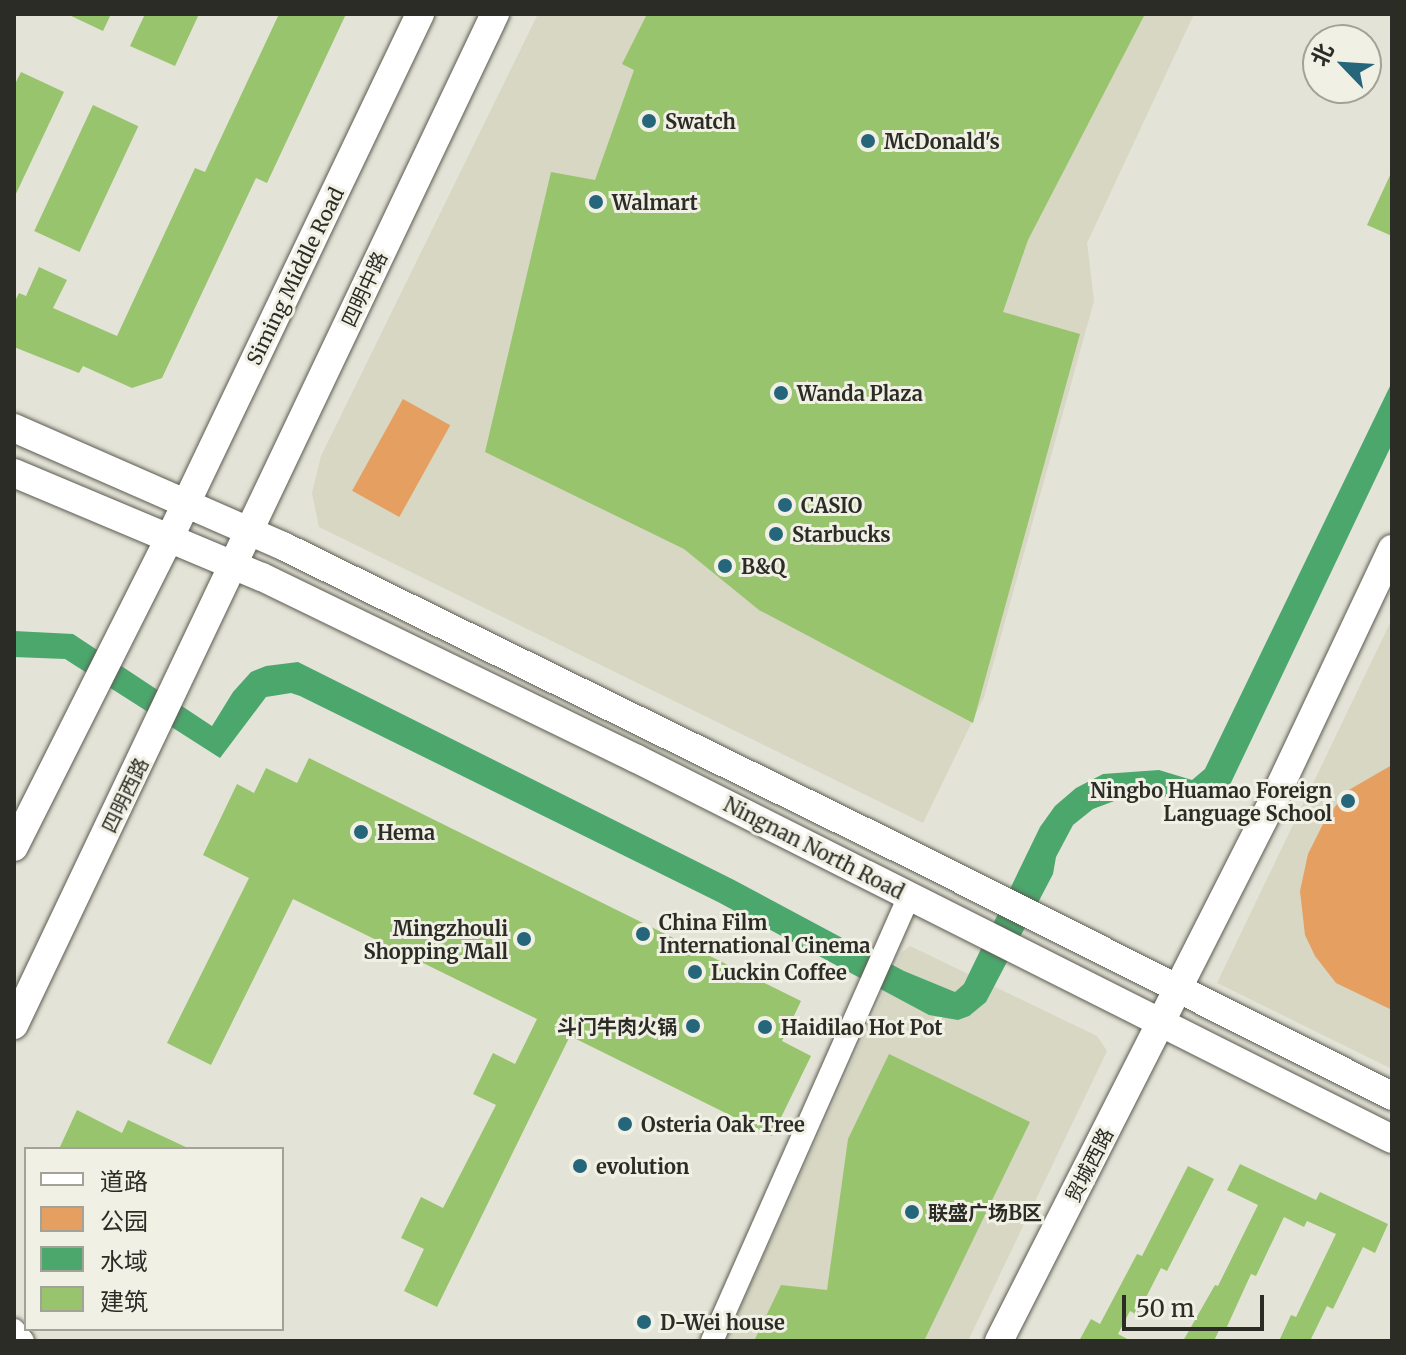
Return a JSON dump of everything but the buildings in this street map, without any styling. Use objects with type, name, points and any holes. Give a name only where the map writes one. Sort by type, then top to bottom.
[{"type":"main road","name":"Siming Middle Road","points":[[170,537],[420,14]]},
{"type":"main road","name":"四明中路","points":[[233,565],[495,14]]},
{"type":"main road","points":[[14,428],[187,501]]},
{"type":"main road","name":"Ningnan North Road","points":[[14,473],[233,565],[910,895],[1392,1139]]},
{"type":"main road","name":"Ningnan North Road","points":[[187,501],[1392,1096]]},
{"type":"main road","points":[[14,847],[170,537]]},
{"type":"main road","name":"贸城西路","points":[[999,1341],[1272,803],[1392,549]]},
{"type":"main road","name":"四明西路","points":[[14,1025],[199,642],[233,565]]},
{"type":"street","points":[[712,1341],[910,895]]},
{"type":"street","points":[[14,1330],[23,1341]]},
{"type":"shaded area","name":"Wanda Plaza","points":[[538,14],[1194,14],[1087,243],[1094,301],[984,697],[923,823],[319,527],[312,493],[321,456]]},
{"type":"shaded area","name":"Ningbo Huamao Foreign Language School","points":[[1392,619],[1392,1069],[1217,983]]},
{"type":"shaded area","points":[[910,946],[1097,1036],[1107,1051],[968,1341],[725,1341],[902,952]]},
{"type":"green space","points":[[403,399],[450,425],[399,517],[352,491]]},
{"type":"green space","points":[[1392,765],[1392,1010],[1336,983],[1315,956],[1305,935],[1300,891],[1308,854],[1325,820],[1347,791]]},
{"type":"water","points":[[1392,382],[1392,444],[1228,789],[1207,799],[1156,796],[1117,800],[1093,809],[1073,825],[1056,857],[1053,874],[986,1002],[969,1016],[958,1020],[929,1015],[718,902],[300,696],[291,693],[266,697],[220,758],[65,659],[14,657],[14,631],[73,634],[212,726],[233,692],[251,672],[266,666],[298,662],[734,880],[904,971],[955,992],[964,984],[1040,827],[1055,806],[1076,788],[1103,774],[1159,770],[1192,780],[1205,769]]},
{"type":"place","name":"Swatch","points":[[649,121]]},
{"type":"place","name":"McDonald's","points":[[868,141]]},
{"type":"place","name":"Walmart","points":[[596,202]]},
{"type":"place","name":"Wanda Plaza","points":[[781,393]]},
{"type":"place","name":"CASIO","points":[[785,505]]},
{"type":"place","name":"Starbucks","points":[[776,534]]},
{"type":"place","name":"B&Q","points":[[725,566]]},
{"type":"place","name":"Ningbo Huamao Foreign Language School","points":[[1348,801]]},
{"type":"place","name":"Hema","points":[[361,832]]},
{"type":"place","name":"China Film International Cinema","points":[[643,934]]},
{"type":"place","name":"Mingzhouli Shopping Mall","points":[[524,939]]},
{"type":"place","name":"Luckin Coffee","points":[[695,972]]},
{"type":"place","name":"斗门牛肉火锅","points":[[693,1026]]},
{"type":"place","name":"Haidilao Hot Pot","points":[[765,1027]]},
{"type":"place","name":"Osteria Oak Tree","points":[[625,1124]]},
{"type":"place","name":"evolution","points":[[580,1166]]},
{"type":"place","name":"联盛广场B区","points":[[912,1212]]},
{"type":"place","name":"D-Wei house","points":[[644,1322]]}]
